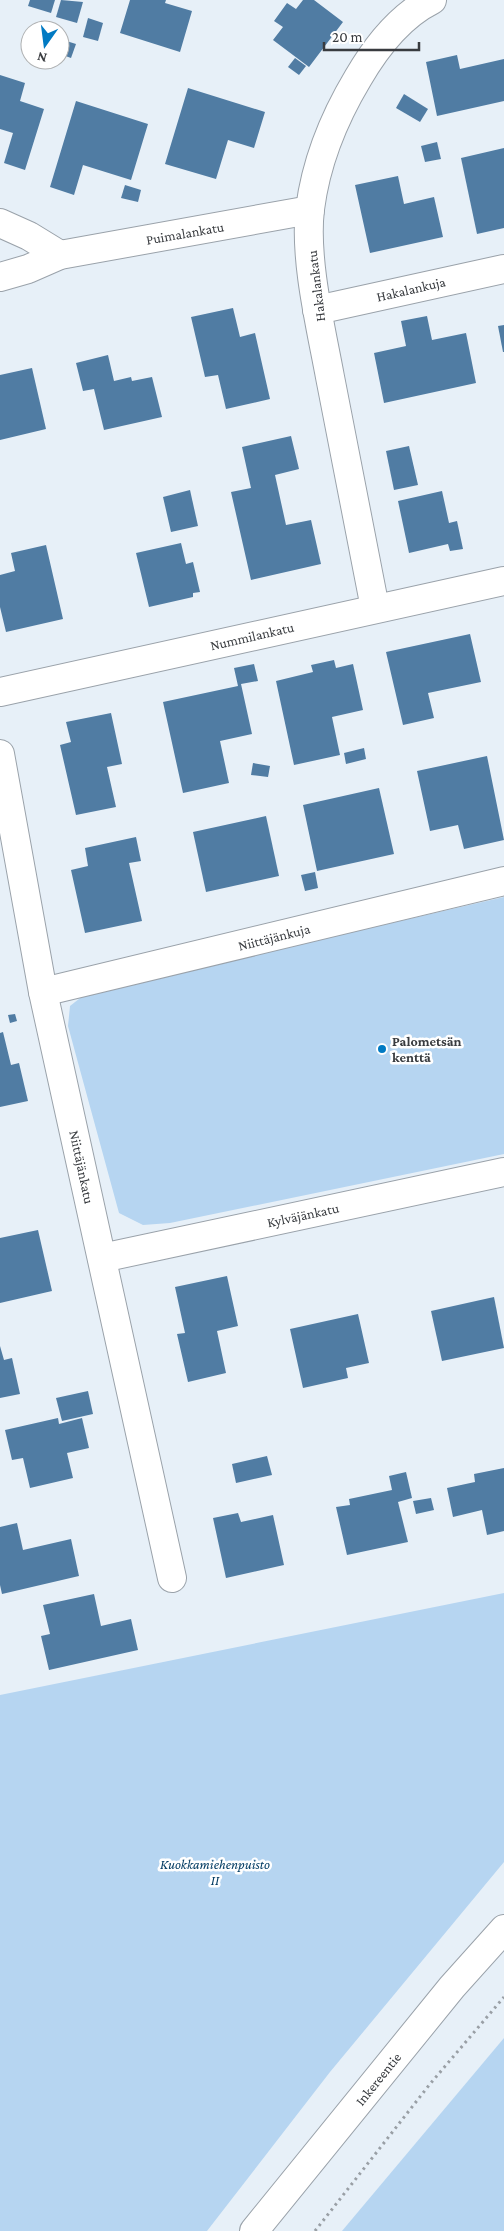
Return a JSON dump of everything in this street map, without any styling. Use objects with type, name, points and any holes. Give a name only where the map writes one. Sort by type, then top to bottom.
[{"type":"street","name":"Hakalankatu","points":[[375,608],[317,310],[311,256],[310,210],[318,169],[334,123],[348,93],[365,65],[388,35],[417,3]]},
{"type":"street","name":"Puimalankatu","points":[[0,277],[28,269],[60,256],[310,210]]},
{"type":"street","points":[[0,223],[29,236],[60,256]]},
{"type":"street","name":"Hakalankuja","points":[[317,310],[504,269]]},
{"type":"street","name":"Nummilankatu","points":[[0,692],[504,581]]},
{"type":"street","name":"Niittäjänkatu","points":[[0,754],[43,992],[172,1578]]},
{"type":"street","name":"Niittäjänkuja","points":[[43,992],[504,881]]},
{"type":"street","name":"Kylväjänkatu","points":[[102,1258],[504,1172]]},
{"type":"street","name":"Inkereentie","points":[[254,2231],[452,1987],[504,1929]]},
{"type":"path","points":[[315,2231],[430,2084],[504,1997]]},
{"type":"green space","points":[[504,897],[504,1154],[170,1223],[143,1225],[119,1213],[68,1026],[70,1006],[84,995],[106,989]]},
{"type":"green space","name":"Kuokkamiehenpuisto II","points":[[504,1593],[504,1862],[330,2072],[207,2231],[0,2231],[0,1695]]},
{"type":"green space","points":[[504,2038],[504,2231],[342,2231]]},
{"type":"building","points":[[30,0],[55,0],[51,13],[28,6]]},
{"type":"building","points":[[61,0],[83,2],[77,23],[56,17]]},
{"type":"building","points":[[130,0],[166,0],[165,3],[192,11],[180,52],[120,33]]},
{"type":"building","points":[[303,0],[314,0],[343,22],[309,67],[273,40],[283,27],[274,21],[287,3],[296,9]]},
{"type":"building","points":[[88,18],[103,23],[98,41],[83,37]]},
{"type":"building","points":[[70,42],[76,44],[70,58]]},
{"type":"building","points":[[457,55],[460,69],[504,59],[504,101],[437,116],[426,62]]},
{"type":"building","points":[[295,58],[306,66],[299,75],[288,67]]},
{"type":"building","points":[[0,75],[25,83],[20,101],[44,109],[25,170],[4,163],[13,133],[0,129]]},
{"type":"building","points":[[188,88],[265,112],[254,148],[228,140],[216,179],[165,164]]},
{"type":"building","points":[[404,94],[428,109],[420,122],[396,108]]},
{"type":"building","points":[[76,101],[148,124],[131,180],[83,165],[74,195],[50,187]]},
{"type":"building","points":[[437,142],[441,159],[425,162],[421,146]]},
{"type":"building","points":[[504,148],[504,228],[477,234],[461,158]]},
{"type":"building","points":[[398,176],[404,204],[434,197],[443,237],[370,253],[355,185]]},
{"type":"building","points":[[125,185],[141,190],[138,202],[121,198]]},
{"type":"building","points":[[233,308],[240,337],[255,333],[270,399],[226,409],[218,375],[205,377],[191,317]]},
{"type":"building","points":[[427,316],[432,340],[466,333],[476,383],[384,403],[374,353],[406,346],[401,321]]},
{"type":"building","points":[[504,325],[504,352],[503,352],[498,326]]},
{"type":"building","points":[[108,355],[114,381],[131,377],[132,381],[152,377],[162,417],[104,430],[94,389],[83,391],[76,363]]},
{"type":"building","points":[[32,368],[46,429],[0,440],[0,375]]},
{"type":"building","points":[[291,436],[299,469],[275,475],[286,525],[311,520],[321,564],[251,580],[231,492],[251,488],[242,447]]},
{"type":"building","points":[[409,446],[418,485],[394,490],[386,451]]},
{"type":"building","points":[[190,490],[198,526],[171,532],[163,497]]},
{"type":"building","points":[[442,491],[449,523],[457,521],[463,549],[450,551],[448,544],[409,553],[398,501]]},
{"type":"building","points":[[181,543],[186,564],[193,562],[200,592],[193,593],[193,597],[149,607],[136,553]]},
{"type":"building","points":[[46,545],[63,619],[6,632],[0,607],[0,575],[15,571],[11,553]]},
{"type":"building","points":[[470,634],[481,682],[428,693],[434,718],[403,725],[386,652]]},
{"type":"building","points":[[334,660],[336,668],[353,664],[363,710],[332,717],[340,755],[294,765],[276,681],[313,672],[311,665]]},
{"type":"building","points":[[254,664],[258,681],[241,684],[252,734],[220,741],[229,783],[183,793],[163,702],[238,686],[234,668]]},
{"type":"building","points":[[111,713],[122,764],[107,767],[116,807],[76,815],[60,745],[71,742],[66,722]]},
{"type":"building","points":[[364,748],[366,759],[346,764],[344,753]]},
{"type":"building","points":[[487,756],[504,840],[464,849],[458,825],[430,831],[417,771]]},
{"type":"building","points":[[253,763],[270,766],[268,777],[251,775]]},
{"type":"building","points":[[379,788],[394,854],[317,871],[303,805]]},
{"type":"building","points":[[266,816],[279,876],[206,892],[193,832]]},
{"type":"building","points":[[136,837],[141,861],[129,863],[142,921],[85,933],[71,870],[88,866],[85,848]]},
{"type":"building","points":[[315,872],[318,888],[305,891],[301,875]]},
{"type":"building","points":[[15,1014],[17,1021],[10,1023],[8,1015]]},
{"type":"building","points":[[3,1032],[11,1065],[19,1063],[28,1101],[0,1107],[0,1033]]},
{"type":"building","points":[[38,1230],[52,1291],[0,1303],[0,1238]]},
{"type":"building","points":[[227,1276],[238,1326],[217,1331],[226,1373],[188,1382],[177,1334],[185,1333],[175,1287]]},
{"type":"building","points":[[494,1297],[504,1348],[442,1361],[431,1311]]},
{"type":"building","points":[[358,1314],[369,1363],[346,1368],[348,1378],[303,1388],[290,1329]]},
{"type":"building","points":[[0,1346],[4,1360],[12,1358],[20,1394],[0,1398]]},
{"type":"building","points":[[88,1391],[93,1414],[62,1421],[56,1398]]},
{"type":"building","points":[[58,1418],[59,1424],[82,1418],[89,1448],[67,1453],[73,1478],[30,1488],[23,1458],[12,1460],[5,1430]]},
{"type":"building","points":[[267,1456],[272,1475],[236,1483],[232,1464]]},
{"type":"building","points":[[504,1468],[504,1531],[487,1535],[482,1510],[453,1517],[447,1488],[475,1482],[474,1474]]},
{"type":"building","points":[[406,1472],[412,1498],[398,1502],[408,1542],[347,1555],[336,1507],[350,1505],[349,1499],[392,1490],[389,1476]]},
{"type":"building","points":[[431,1498],[434,1510],[416,1514],[413,1501]]},
{"type":"building","points":[[238,1513],[241,1522],[273,1515],[284,1565],[226,1578],[213,1518]]},
{"type":"building","points":[[17,1523],[23,1550],[71,1539],[79,1576],[2,1594],[0,1585],[0,1527]]},
{"type":"building","points":[[94,1594],[101,1626],[131,1619],[138,1650],[49,1670],[41,1636],[50,1634],[43,1605]]},
{"type":"place","name":"Palometsän kenttä","points":[[382,1049]]}]
